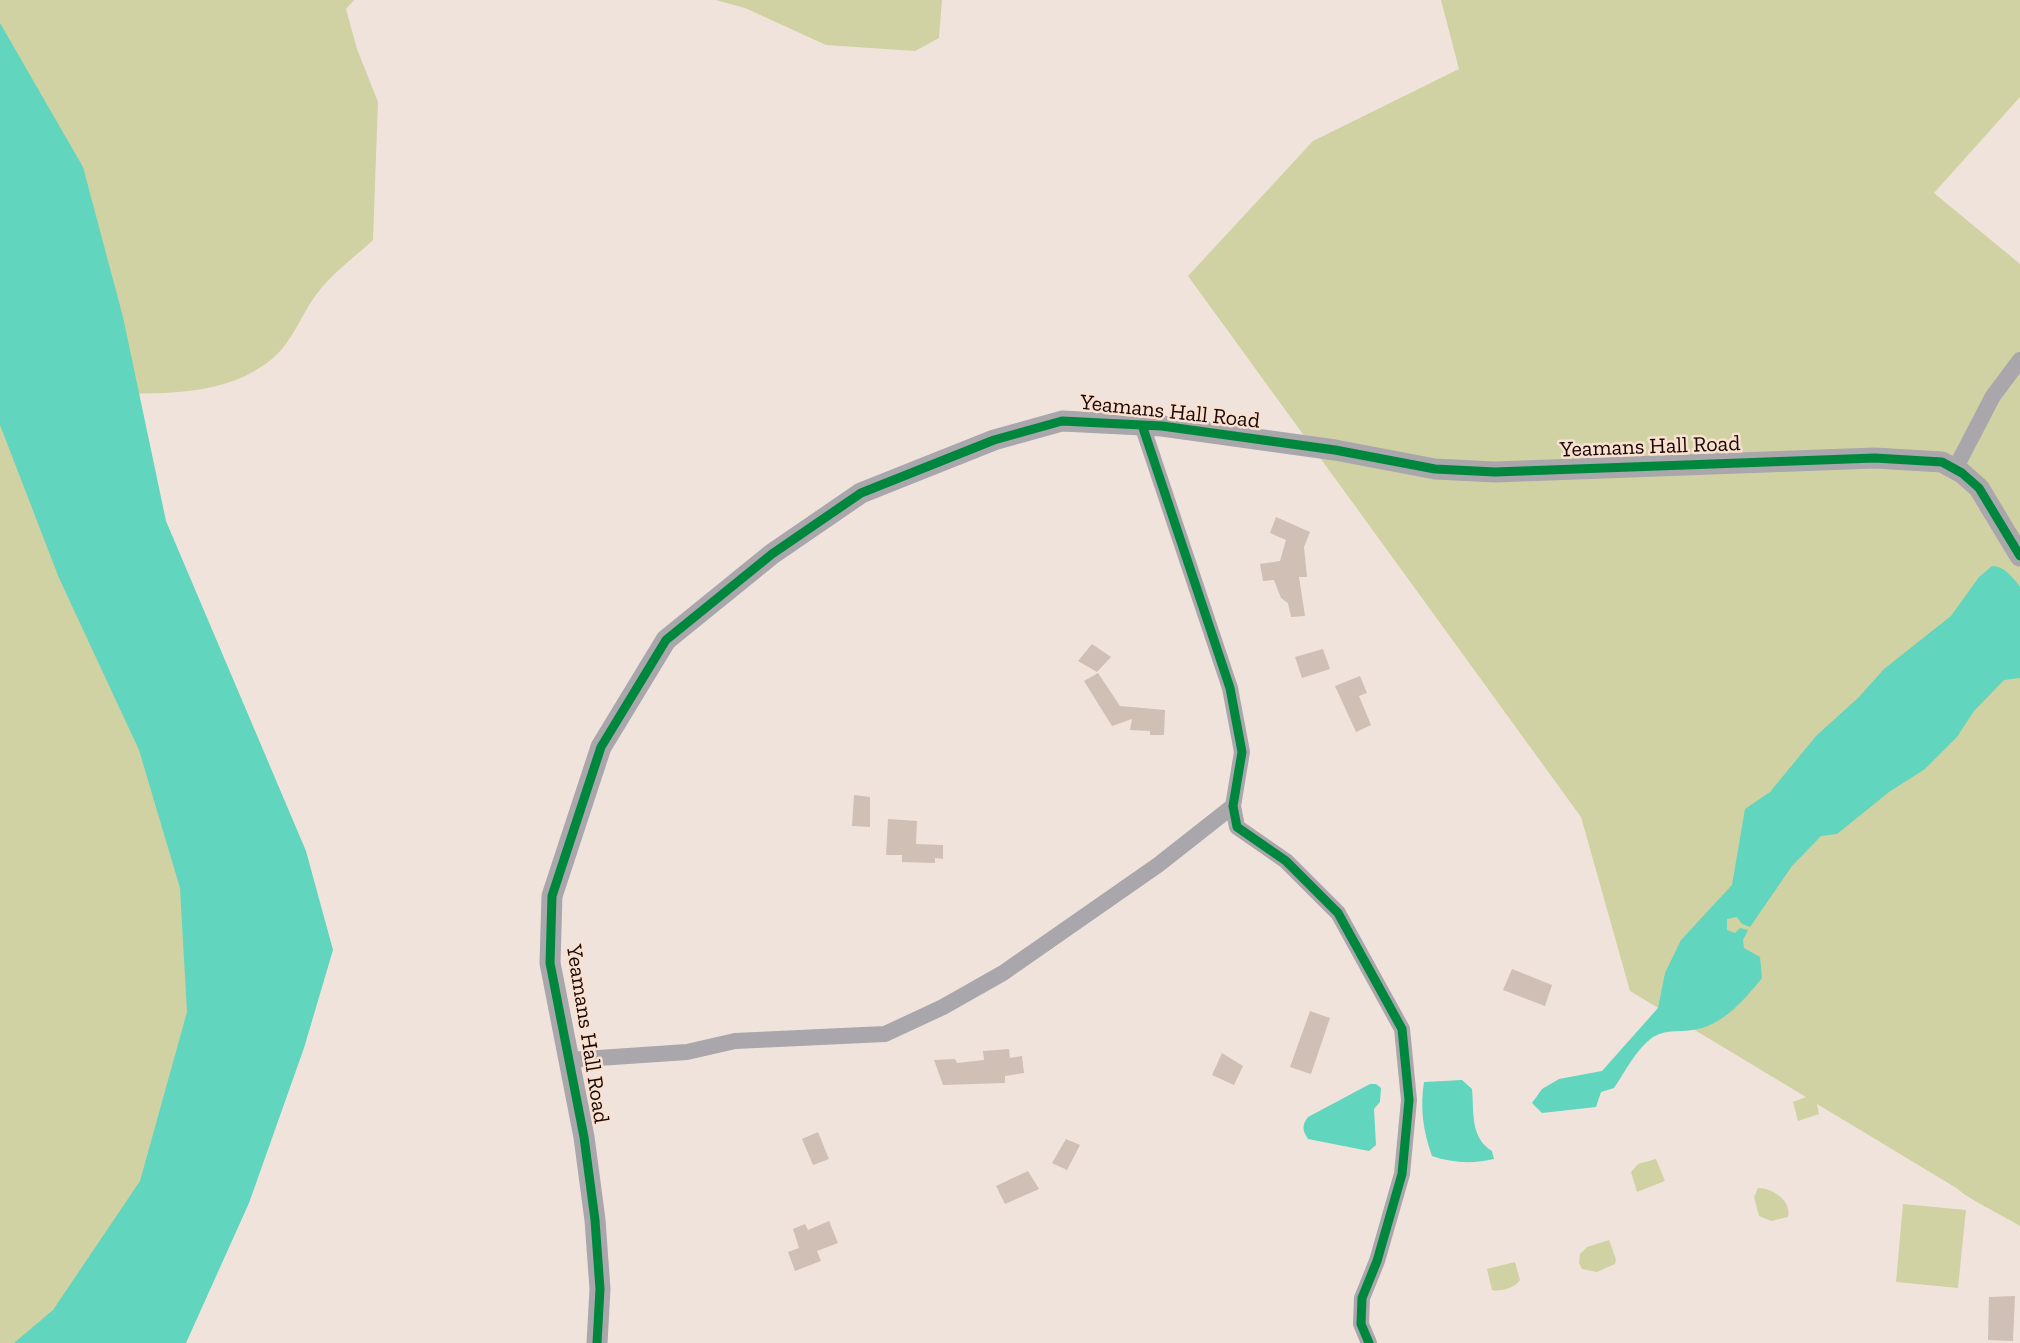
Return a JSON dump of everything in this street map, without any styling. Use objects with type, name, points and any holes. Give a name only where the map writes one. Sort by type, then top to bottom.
[{"type":"street","points":[[1955,469],[1993,396],[2020,360]]},
{"type":"street","name":"Yeamans Hall Road","points":[[597,1343],[600,1289],[595,1220],[569,1060],[550,963],[552,896],[601,747],[666,640],[772,554],[861,493],[994,441],[1062,421],[1142,425],[1335,450],[1435,469],[1495,472],[1875,458],[1942,462],[1955,469],[1979,489],[2020,556]]},
{"type":"street","points":[[1142,425],[1230,688],[1242,753],[1233,806],[1237,827],[1286,861],[1338,913],[1402,1029],[1409,1100],[1402,1174],[1377,1262],[1362,1298],[1361,1324],[1369,1343]]},
{"type":"street","points":[[569,1060],[687,1052],[735,1041],[885,1034],[943,1007],[1003,973],[1158,865],[1233,806]]},
{"type":"shaded area","points":[[0,0],[354,0],[346,9],[357,49],[378,102],[373,240],[322,287],[285,345],[272,359],[255,371],[216,386],[176,392],[113,394],[0,65]]},
{"type":"shaded area","points":[[716,0],[942,0],[939,38],[915,51],[826,45],[745,8]]},
{"type":"shaded area","points":[[1441,0],[2020,0],[2020,97],[1934,193],[2020,264],[2020,1226],[1968,1197],[1817,1104],[1819,1114],[1798,1121],[1793,1102],[1806,1097],[1630,991],[1581,817],[1188,276],[1313,141],[1459,69]]},
{"type":"shaded area","points":[[0,23],[83,167],[123,317],[166,521],[306,851],[333,950],[304,1048],[249,1203],[186,1343],[14,1343],[53,1310],[140,1181],[187,1012],[180,888],[139,750],[59,578],[0,425]]},
{"type":"shaded area","points":[[0,344],[220,884],[172,1146],[35,1343],[0,1343]]},
{"type":"shaded area","points":[[1992,566],[2005,570],[2020,587],[2020,678],[2004,680],[1974,711],[1957,737],[1925,769],[1889,792],[1837,834],[1821,836],[1792,866],[1750,927],[1742,924],[1737,917],[1727,919],[1727,930],[1735,933],[1740,928],[1748,930],[1743,940],[1744,948],[1760,957],[1762,978],[1734,1009],[1708,1026],[1653,1037],[1636,1054],[1614,1088],[1601,1092],[1596,1107],[1542,1113],[1532,1103],[1542,1089],[1559,1079],[1602,1071],[1658,1008],[1665,973],[1681,940],[1732,885],[1745,809],[1770,792],[1816,736],[1858,698],[1884,669],[1951,616],[1979,577]]},
{"type":"shaded area","points":[[1462,1080],[1472,1089],[1473,1115],[1477,1132],[1485,1146],[1492,1151],[1494,1159],[1463,1162],[1432,1156],[1423,1119],[1424,1082]]},
{"type":"shaded area","points":[[1370,1084],[1376,1084],[1381,1088],[1380,1102],[1374,1109],[1376,1145],[1369,1151],[1308,1139],[1304,1128],[1308,1117]]},
{"type":"shaded area","points":[[1656,1159],[1665,1181],[1637,1192],[1631,1172],[1638,1164]]},
{"type":"shaded area","points":[[1758,1188],[1770,1190],[1780,1196],[1787,1206],[1788,1217],[1771,1221],[1759,1216],[1754,1197]]},
{"type":"shaded area","points":[[1903,1204],[1966,1210],[1958,1288],[1896,1282]]},
{"type":"shaded area","points":[[1609,1240],[1616,1259],[1615,1264],[1597,1272],[1582,1269],[1579,1263],[1580,1254],[1587,1247]]},
{"type":"shaded area","points":[[1515,1262],[1520,1280],[1518,1283],[1508,1289],[1492,1290],[1487,1269]]},
{"type":"building","points":[[1276,517],[1310,532],[1304,547],[1307,577],[1299,577],[1305,616],[1291,617],[1288,603],[1281,598],[1274,580],[1263,581],[1260,564],[1280,561],[1286,540],[1270,533]]},
{"type":"building","points":[[1092,644],[1111,657],[1097,672],[1078,661]]},
{"type":"building","points":[[1323,649],[1330,669],[1302,678],[1295,657]]},
{"type":"building","points":[[1098,673],[1120,706],[1165,710],[1164,735],[1150,735],[1150,731],[1130,730],[1132,719],[1112,726],[1084,681]]},
{"type":"building","points":[[1360,676],[1367,693],[1359,696],[1371,725],[1356,732],[1335,686]]},
{"type":"building","points":[[854,795],[870,797],[870,827],[852,826]]},
{"type":"building","points":[[888,819],[917,821],[916,844],[943,845],[943,859],[935,858],[935,863],[902,862],[902,855],[886,855]]},
{"type":"building","points":[[1512,969],[1552,985],[1545,1006],[1503,990]]},
{"type":"building","points":[[1310,1011],[1330,1018],[1311,1074],[1290,1067]]},
{"type":"building","points":[[1009,1049],[1010,1058],[1022,1056],[1024,1073],[1005,1076],[1005,1083],[943,1085],[934,1060],[955,1059],[957,1063],[984,1060],[983,1051]]},
{"type":"building","points":[[1222,1053],[1243,1066],[1234,1085],[1212,1075]]},
{"type":"building","points":[[818,1132],[829,1159],[813,1165],[802,1139]]},
{"type":"building","points":[[1066,1139],[1080,1145],[1067,1170],[1052,1163]]},
{"type":"building","points":[[1028,1171],[1039,1189],[1005,1204],[996,1186]]},
{"type":"building","points":[[829,1221],[838,1243],[817,1251],[821,1261],[795,1271],[788,1252],[799,1248],[793,1229],[805,1224],[808,1230]]},
{"type":"building","points":[[2015,1296],[2013,1341],[1988,1340],[1989,1297]]},
{"type":"cycle path","points":[[597,1343],[600,1289],[595,1220],[584,1137],[550,963],[552,896],[601,747],[666,640],[772,554],[861,493],[994,440],[1062,421],[1162,426],[1335,450],[1435,469],[1495,472],[1875,458],[1942,462],[1962,473],[1979,488],[2020,556]]},
{"type":"cycle path","points":[[1142,425],[1230,688],[1242,752],[1233,806],[1237,827],[1286,861],[1338,913],[1402,1029],[1409,1100],[1402,1174],[1377,1261],[1362,1298],[1361,1324],[1369,1343]]}]
